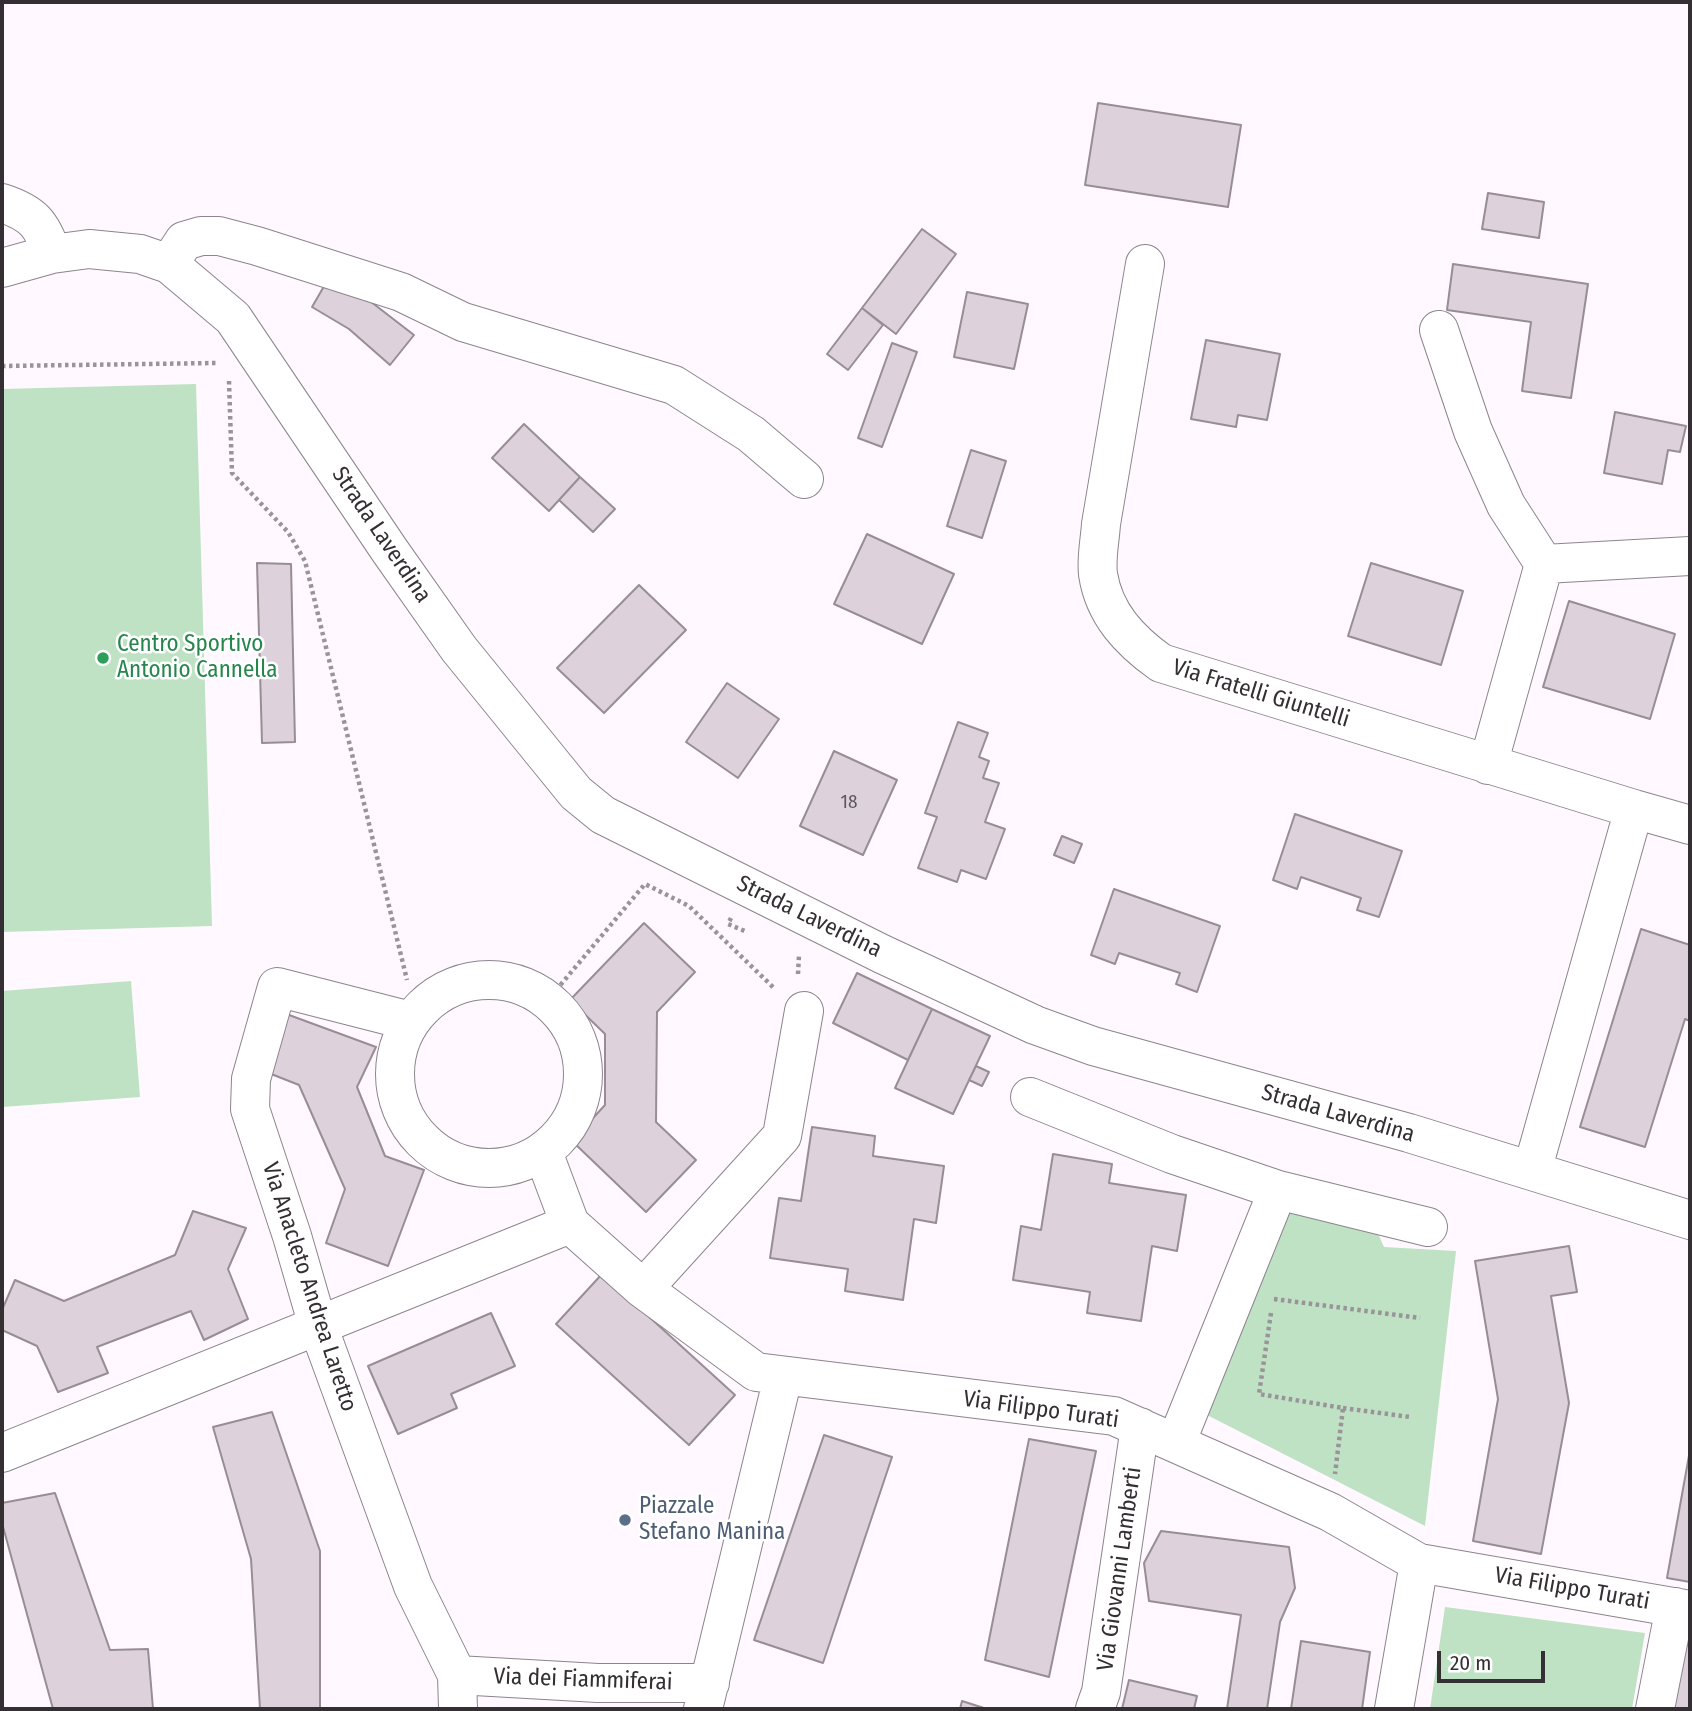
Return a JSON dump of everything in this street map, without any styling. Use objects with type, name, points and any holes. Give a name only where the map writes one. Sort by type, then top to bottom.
[{"type":"street","points":[[2,203],[27,214],[44,231],[52,254]]},
{"type":"street","points":[[169,264],[184,241],[201,236],[219,236],[401,292],[463,322],[674,385],[751,434],[804,479]]},
{"type":"street","name":"Strada Laverdina","points":[[2,268],[52,254],[89,249],[140,254],[169,264],[233,318],[459,649],[576,793],[603,815],[882,954],[1035,1025],[1093,1046],[1409,1133],[1690,1220]]},
{"type":"street","name":"Via Fratelli Giuntelli","points":[[1145,264],[1101,524],[1098,562],[1102,592],[1117,623],[1135,644],[1161,663],[1690,825]]},
{"type":"street","points":[[1440,330],[1474,431],[1506,505],[1544,564],[1488,765]]},
{"type":"street","points":[[1544,564],[1690,556]]},
{"type":"street","points":[[1532,1171],[1634,809]]},
{"type":"street","points":[[487,980],[515,983],[547,1001],[561,1014],[576,1037],[583,1064],[582,1092],[572,1119],[556,1141],[543,1152],[517,1164],[488,1169],[459,1164],[434,1151],[413,1131],[399,1105],[394,1076],[397,1048],[422,1009],[460,984],[487,980]]},
{"type":"street","name":"Via Anacleto Andrea Laretto","points":[[422,1009],[277,987],[251,1079],[250,1109],[318,1326],[413,1586],[457,1692]]},
{"type":"street","points":[[643,1289],[782,1136],[800,1010]]},
{"type":"street","points":[[1030,1097],[1172,1154],[1278,1190],[1428,1227]]},
{"type":"street","name":"Via Filippo Turati","points":[[543,1152],[570,1224],[643,1289],[756,1372],[1114,1416],[1330,1511],[1419,1563],[1683,1608]]},
{"type":"street","points":[[1176,1443],[1278,1190]]},
{"type":"street","points":[[2,1452],[570,1224]]},
{"type":"street","points":[[706,1696],[783,1377]]},
{"type":"street","name":"Via Giovanni Lamberti","points":[[1096,1709],[1101,1692],[1140,1427]]},
{"type":"street","points":[[1394,1709],[1419,1563]]},
{"type":"street","points":[[1655,1709],[1683,1608]]},
{"type":"street","name":"Via dei Fiammiferai","points":[[457,1692],[598,1683],[706,1696]]},
{"type":"path","points":[[2,366],[229,363]]},
{"type":"path","points":[[229,377],[232,473],[270,510],[288,532],[305,561],[405,979],[416,989],[422,1009]]},
{"type":"path","points":[[547,1001],[645,884],[689,906],[800,1010]]},
{"type":"path","points":[[732,916],[729,924],[752,934]]},
{"type":"path","points":[[788,950],[800,956],[800,1010]]},
{"type":"path","points":[[1410,1417],[1259,1394],[1273,1299],[1420,1318]]},
{"type":"path","points":[[1335,1475],[1343,1408]]},
{"type":"green space","name":"Centro Sportivo Antonio Cannella","points":[[196,384],[212,926],[2,932],[2,389]]},
{"type":"green space","points":[[131,981],[140,1097],[2,1107],[2,991]]},
{"type":"green space","points":[[1294,1199],[1372,1220],[1384,1247],[1456,1251],[1425,1526],[1207,1415]]},
{"type":"green space","points":[[1445,1607],[1645,1633],[1632,1709],[1430,1709]]},
{"type":"building","points":[[1098,103],[1241,125],[1228,207],[1085,185]]},
{"type":"building","points":[[1488,193],[1544,202],[1539,238],[1482,229]]},
{"type":"building","points":[[922,229],[956,254],[896,334],[862,308]]},
{"type":"building","points":[[1453,264],[1588,284],[1571,398],[1522,391],[1531,322],[1447,310]]},
{"type":"building","points":[[327,281],[366,298],[414,335],[390,365],[349,329],[312,307]]},
{"type":"building","points":[[967,292],[1028,304],[1014,369],[954,357]]},
{"type":"building","points":[[862,308],[883,325],[848,370],[827,354]]},
{"type":"building","points":[[1206,340],[1280,354],[1267,420],[1238,415],[1236,427],[1191,419]]},
{"type":"building","points":[[892,343],[917,352],[882,447],[858,438]]},
{"type":"building","points":[[1615,412],[1686,426],[1680,452],[1668,450],[1662,484],[1604,473]]},
{"type":"building","points":[[524,424],[580,477],[549,511],[492,458]]},
{"type":"building","points":[[971,450],[1006,461],[982,538],[947,526]]},
{"type":"building","points":[[580,477],[615,509],[593,532],[559,500]]},
{"type":"building","points":[[867,534],[954,574],[922,644],[834,604]]},
{"type":"building","points":[[257,563],[291,564],[295,742],[262,743]]},
{"type":"building","points":[[1371,563],[1463,591],[1441,665],[1348,636]]},
{"type":"building","points":[[639,585],[686,630],[604,713],[557,668]]},
{"type":"building","points":[[1569,601],[1675,634],[1650,719],[1543,687]]},
{"type":"building","points":[[727,683],[779,719],[738,778],[686,742]]},
{"type":"building","points":[[958,722],[988,733],[979,757],[989,761],[983,778],[999,783],[985,822],[1005,829],[986,879],[961,870],[957,882],[918,868],[937,817],[925,813]]},
{"type":"building","points":[[834,751],[897,780],[863,855],[800,826]]},
{"type":"building","points":[[1295,814],[1402,851],[1379,917],[1357,910],[1361,898],[1301,877],[1297,889],[1273,880]]},
{"type":"building","points":[[1062,836],[1082,844],[1074,863],[1054,855]]},
{"type":"building","points":[[1114,889],[1220,926],[1197,992],[1176,984],[1180,973],[1119,953],[1115,964],[1091,955]]},
{"type":"building","points":[[644,923],[695,972],[657,1012],[656,1122],[696,1160],[646,1212],[572,1141],[605,1105],[605,1034],[570,1000]]},
{"type":"building","points":[[1641,929],[1690,945],[1690,1021],[1685,1019],[1645,1147],[1580,1127]]},
{"type":"building","points":[[857,973],[932,1009],[908,1060],[833,1023]]},
{"type":"building","points":[[270,1008],[376,1047],[357,1087],[385,1156],[424,1170],[388,1266],[326,1243],[345,1189],[299,1085],[251,1066]]},
{"type":"building","points":[[932,1009],[990,1036],[953,1114],[895,1088]]},
{"type":"building","points":[[976,1066],[989,1072],[982,1086],[969,1080]]},
{"type":"building","points":[[812,1127],[875,1136],[873,1156],[944,1166],[936,1223],[914,1219],[903,1300],[845,1291],[848,1269],[770,1258],[779,1198],[801,1201]]},
{"type":"building","points":[[1053,1154],[1112,1164],[1109,1183],[1186,1195],[1177,1251],[1152,1246],[1141,1321],[1087,1313],[1090,1292],[1013,1280],[1021,1226],[1041,1230]]},
{"type":"building","points":[[193,1211],[246,1228],[228,1269],[248,1319],[204,1340],[191,1311],[97,1347],[108,1373],[58,1392],[37,1346],[2,1330],[2,1310],[15,1280],[64,1301],[175,1255]]},
{"type":"building","points":[[1569,1246],[1577,1292],[1551,1296],[1569,1403],[1541,1554],[1473,1541],[1498,1399],[1475,1261]]},
{"type":"building","points":[[602,1274],[735,1395],[689,1445],[556,1324]]},
{"type":"building","points":[[491,1313],[515,1366],[451,1394],[457,1408],[398,1434],[368,1366]]},
{"type":"building","points":[[272,1412],[320,1551],[320,1709],[260,1709],[251,1559],[213,1427]]},
{"type":"building","points":[[824,1435],[892,1457],[823,1663],[754,1640]]},
{"type":"building","points":[[1029,1439],[1096,1451],[1049,1677],[985,1660]]},
{"type":"building","points":[[1690,1450],[1690,1582],[1667,1578]]},
{"type":"building","points":[[55,1493],[110,1650],[148,1649],[153,1709],[53,1709],[2,1523],[2,1503]]},
{"type":"building","points":[[1161,1531],[1289,1547],[1295,1588],[1280,1622],[1267,1709],[1227,1709],[1241,1615],[1149,1601],[1144,1563]]},
{"type":"building","points":[[1301,1641],[1370,1652],[1362,1709],[1291,1709]]},
{"type":"building","points":[[1685,1645],[1690,1646],[1690,1709],[1673,1709]]},
{"type":"building","points":[[1129,1680],[1197,1696],[1194,1709],[1122,1709]]},
{"type":"building","points":[[962,1701],[987,1709],[960,1709]]},
{"type":"place","name":"Centro Sportivo Antonio Cannella","points":[[103,658]]},
{"type":"place","name":"Piazzale Stefano Manina","points":[[625,1520]]}]
